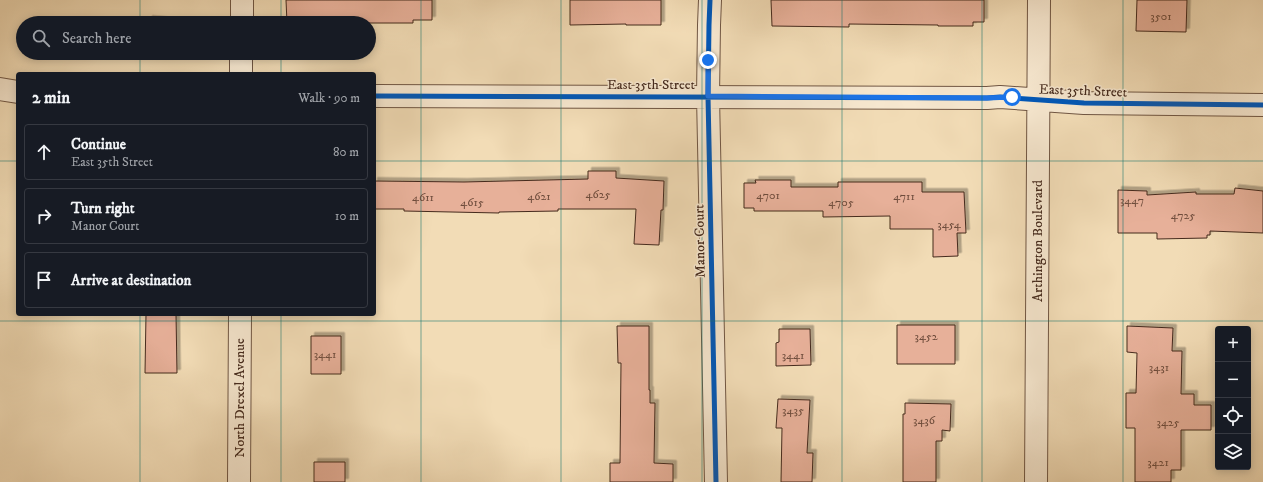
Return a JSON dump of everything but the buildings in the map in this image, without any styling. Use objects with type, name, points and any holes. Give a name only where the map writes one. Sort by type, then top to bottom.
[{"type":"street","points":[[242,0],[242,16]]},
{"type":"street","name":"Manor Court","points":[[710,0],[708,96],[716,482]]},
{"type":"street","name":"Arthington Boulevard","points":[[1036,482],[1039,0]]},
{"type":"street","points":[[241,60],[241,72]]},
{"type":"street","points":[[0,89],[16,92]]},
{"type":"street","name":"East 35th Street","points":[[376,96],[1000,97],[1084,103],[1263,105]]},
{"type":"street","name":"North Drexel Avenue","points":[[239,482],[240,316]]},
{"type":"cycle path","points":[[710,0],[708,96],[716,482]]},
{"type":"cycle path","points":[[376,96],[1000,97],[1084,103],[1263,105]]},
{"type":"route","points":[[708,60],[708,96],[1012,97]]}]
